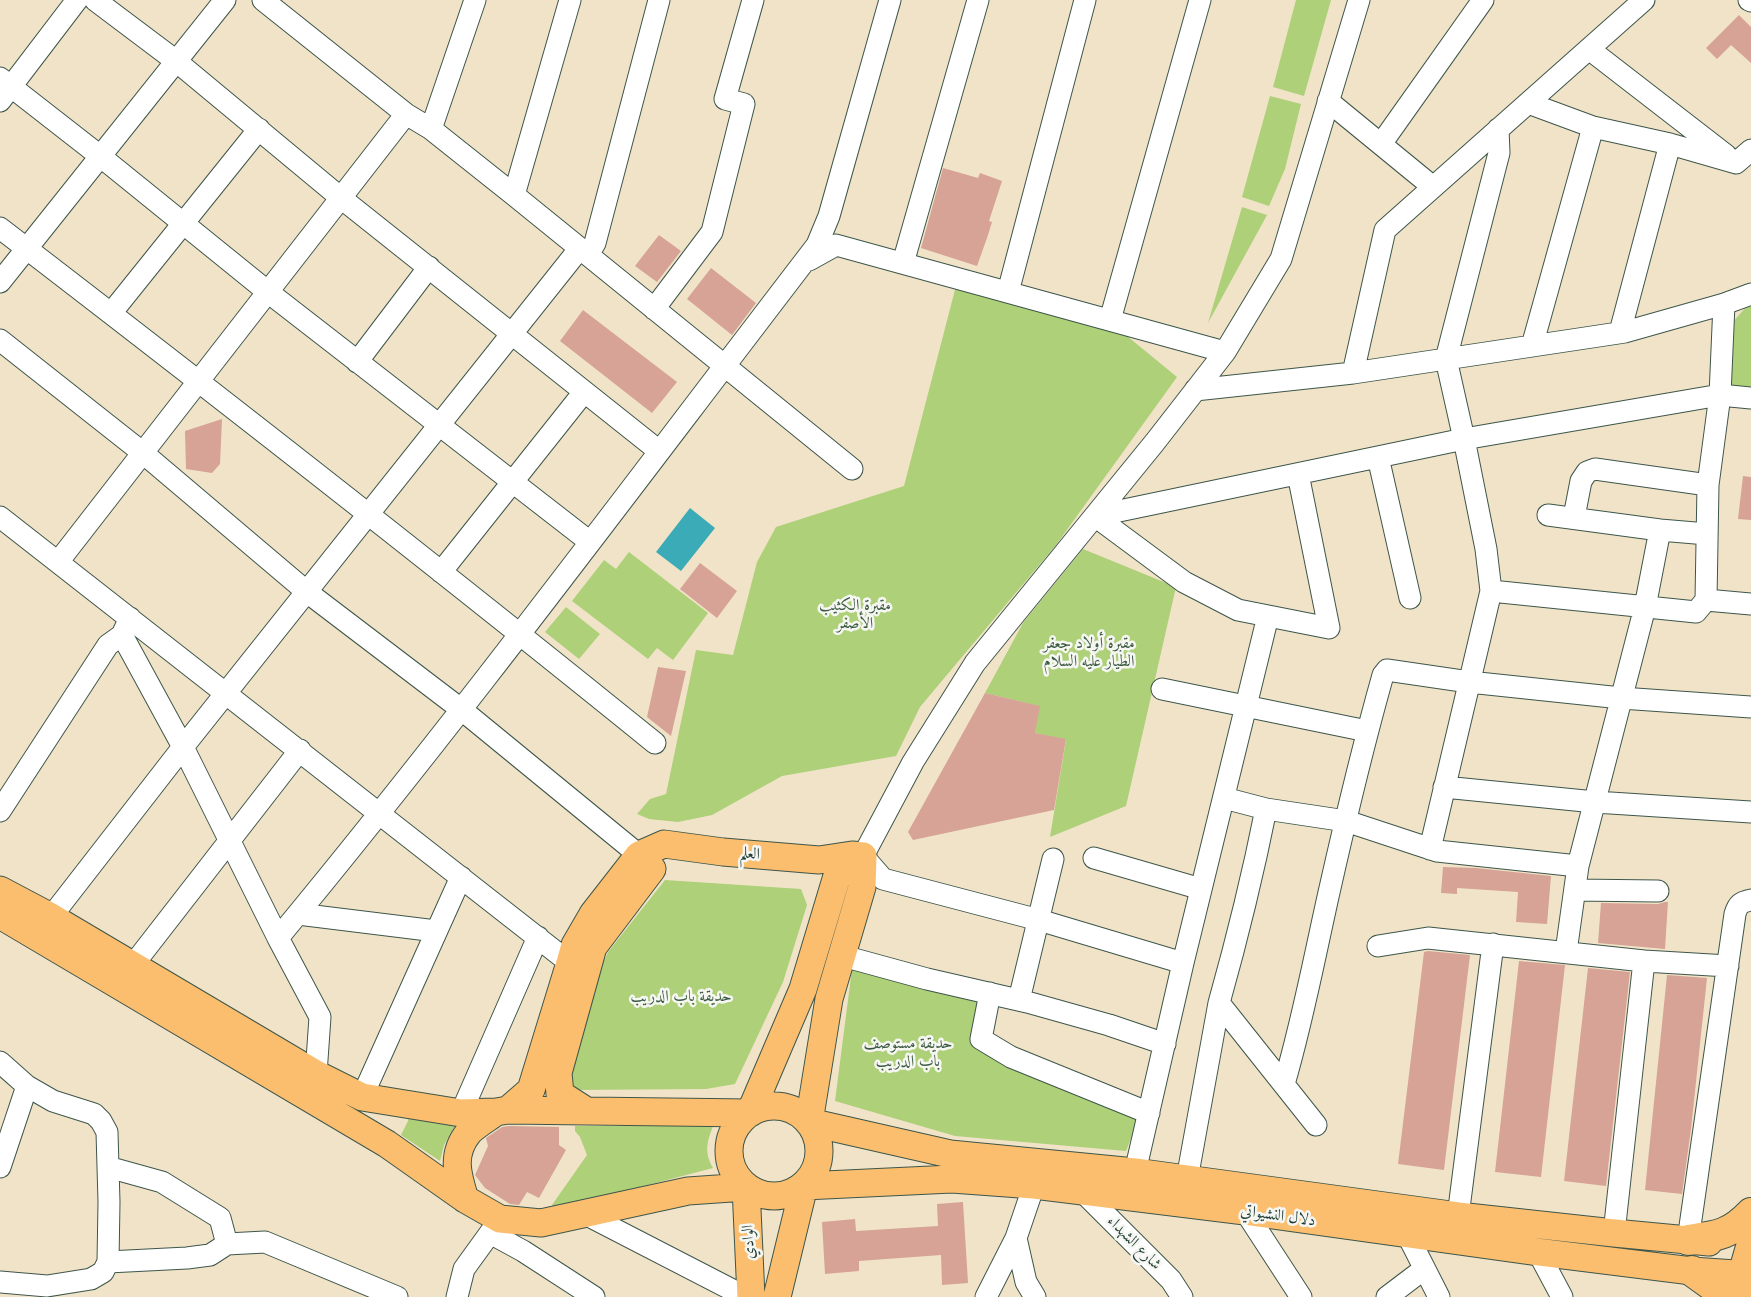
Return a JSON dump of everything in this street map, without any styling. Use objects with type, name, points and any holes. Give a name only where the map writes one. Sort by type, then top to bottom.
[{"type":"highway","points":[[1688,1240],[1730,1232],[1751,1213]]},
{"type":"highway","points":[[1692,1271],[1745,1273]]},
{"type":"main road","name":"العلم","points":[[649,863],[664,844],[723,852],[819,860],[852,855],[863,856]]},
{"type":"main road","points":[[750,1113],[803,989],[837,876],[863,856]]},
{"type":"main road","points":[[809,1122],[829,999],[862,887],[863,856]]},
{"type":"main road","name":"العلم","points":[[649,863],[719,862],[837,876],[862,887]]},
{"type":"main road","points":[[465,1199],[457,1175],[457,1154],[470,1132],[531,1090],[574,945],[593,914],[649,863]]},
{"type":"main road","points":[[585,1110],[560,1094],[558,1074],[593,947],[649,863]]},
{"type":"main road","points":[[0,890],[51,917],[316,1074],[362,1097],[461,1113],[585,1110],[750,1113]]},
{"type":"main road","points":[[0,915],[387,1144],[465,1199],[495,1226],[541,1223],[688,1191],[746,1187]]},
{"type":"main road","points":[[762,1108],[788,1108],[809,1122],[816,1135],[819,1155],[813,1175],[804,1186],[791,1194],[775,1197],[760,1195],[746,1187],[736,1177],[730,1163],[729,1149],[732,1135],[739,1123],[750,1113],[762,1108]]},
{"type":"main road","points":[[809,1122],[950,1154],[1135,1172],[1458,1216],[1688,1240],[1745,1273]]},
{"type":"main road","name":"دلال النشيواتي","points":[[804,1186],[951,1179],[1034,1185],[1692,1271]]},
{"type":"main road","points":[[777,1297],[804,1186]]},
{"type":"main road","name":"الوادي","points":[[746,1187],[751,1297]]},
{"type":"street","points":[[77,0],[4,89],[100,156],[268,292],[590,542]]},
{"type":"street","points":[[95,0],[176,61],[341,198],[659,451]]},
{"type":"street","points":[[0,282],[225,0]]},
{"type":"street","points":[[263,0],[406,114],[431,129],[514,195],[852,469]]},
{"type":"street","points":[[431,129],[475,0]]},
{"type":"street","points":[[514,195],[570,0]]},
{"type":"street","points":[[51,917],[183,747],[513,333],[584,252],[595,243],[659,0]]},
{"type":"street","points":[[654,309],[712,232],[744,104],[725,99],[753,0]]},
{"type":"street","points":[[278,938],[462,710],[817,245],[830,216],[890,0]]},
{"type":"street","points":[[903,263],[978,0]]},
{"type":"street","points":[[1008,292],[1085,0]]},
{"type":"street","points":[[1110,320],[1200,0]]},
{"type":"street","points":[[1183,963],[1039,920],[884,879],[863,856],[913,762],[975,663],[1225,352],[1281,259],[1359,0]]},
{"type":"street","points":[[1381,144],[1484,0]]},
{"type":"street","points":[[1353,372],[1385,230],[1589,49],[1636,2]]},
{"type":"street","points":[[1589,49],[1743,156]]},
{"type":"street","points":[[1328,101],[1433,186]]},
{"type":"street","points":[[1528,103],[1593,127],[1670,144],[1743,156]]},
{"type":"street","points":[[58,562],[406,114]]},
{"type":"street","points":[[1532,346],[1593,127]]},
{"type":"street","points":[[112,312],[259,129]]},
{"type":"street","points":[[1430,849],[1491,591],[1486,549],[1446,358],[1499,153],[1498,129]]},
{"type":"street","points":[[1620,332],[1670,144]]},
{"type":"street","points":[[0,228],[112,312],[198,382],[369,514],[520,633],[654,743]]},
{"type":"street","points":[[803,263],[836,245],[1225,352]]},
{"type":"street","points":[[357,362],[429,267]]},
{"type":"street","points":[[1195,390],[1353,372],[1620,332],[1724,304],[1751,294]]},
{"type":"street","points":[[1491,591],[1696,612],[1706,600],[1708,485],[1720,395],[1724,304]]},
{"type":"street","points":[[0,340],[143,453],[307,592],[462,710],[649,863]]},
{"type":"street","points":[[441,572],[584,392]]},
{"type":"street","points":[[1095,516],[1464,439],[1720,395],[1751,398]]},
{"type":"street","points":[[1378,457],[1410,598]]},
{"type":"street","points":[[1574,517],[1581,481],[1587,472],[1595,469],[1708,485]]},
{"type":"street","points":[[1095,516],[1184,582],[1238,610],[1329,628],[1298,474]]},
{"type":"street","points":[[1548,515],[1707,534]]},
{"type":"street","points":[[0,517],[58,562],[126,626],[227,693],[570,963]]},
{"type":"street","points":[[1566,952],[1578,866],[1645,607],[1660,530]]},
{"type":"street","points":[[1706,600],[1751,604]]},
{"type":"street","points":[[1135,1172],[1183,963],[1268,616]]},
{"type":"street","points":[[126,626],[229,840],[321,1017],[316,1074]]},
{"type":"street","points":[[0,811],[108,645],[126,626]]},
{"type":"street","points":[[1284,1084],[1367,731],[1383,675],[1387,670],[1469,682],[1621,698],[1751,707]]},
{"type":"street","points":[[1162,689],[1367,731]]},
{"type":"street","points":[[132,965],[300,750]]},
{"type":"street","points":[[1444,787],[1595,802],[1751,812]]},
{"type":"street","points":[[1224,798],[1266,809],[1346,821],[1437,851],[1578,866]]},
{"type":"street","points":[[1187,1179],[1219,1003],[1238,936],[1266,809]]},
{"type":"street","points":[[1094,858],[1201,889]]},
{"type":"street","points":[[1019,1000],[1053,859]]},
{"type":"street","points":[[362,1097],[461,877]]},
{"type":"street","points":[[1575,890],[1658,891]]},
{"type":"street","points":[[1688,1240],[1737,906],[1751,900]]},
{"type":"street","points":[[298,914],[436,931]]},
{"type":"street","points":[[461,1113],[538,937]]},
{"type":"street","points":[[1378,946],[1428,938],[1644,961],[1728,966]]},
{"type":"street","points":[[1458,1216],[1493,945]]},
{"type":"street","points":[[843,956],[927,979],[1019,1000],[1109,1025],[1165,1044]]},
{"type":"street","points":[[1614,1233],[1644,961]]},
{"type":"street","points":[[990,993],[981,1040],[1011,1057],[1149,1113]]},
{"type":"street","points":[[1219,1003],[1316,1125]]},
{"type":"street","points":[[0,1062],[27,1086],[53,1101],[94,1114],[107,1132],[108,1167],[108,1262],[103,1272],[92,1279],[47,1286],[0,1282]]},
{"type":"street","points":[[0,1167],[27,1086]]},
{"type":"street","points":[[108,1167],[162,1182],[219,1218],[227,1244]]},
{"type":"street","points":[[986,1297],[1016,1238],[1034,1185]]},
{"type":"street","name":"شارع الشهداء","points":[[1083,1192],[1171,1280],[1182,1297]]},
{"type":"street","points":[[1245,1211],[1301,1297]]},
{"type":"street","points":[[585,1214],[746,1297]]},
{"type":"street","points":[[459,1296],[464,1269],[495,1226],[523,1251],[594,1297]]},
{"type":"street","points":[[1407,1234],[1439,1297]]},
{"type":"street","points":[[1016,1238],[1026,1282],[1035,1297]]},
{"type":"street","points":[[108,1262],[187,1258],[210,1255],[227,1244],[265,1242],[397,1297]]},
{"type":"street","points":[[1538,1252],[1562,1297]]},
{"type":"street","points":[[1387,1297],[1424,1269]]},
{"type":"green space","points":[[1296,0],[1331,0],[1304,96],[1273,87]]},
{"type":"green space","points":[[1270,96],[1301,104],[1285,169],[1269,206],[1242,197]]},
{"type":"green space","points":[[1242,207],[1267,215],[1208,323]]},
{"type":"green space","name":"مقبرة الكثيب الأصفر","points":[[956,286],[1127,336],[1177,377],[1056,545],[920,707],[896,756],[782,776],[712,815],[678,822],[649,819],[637,814],[650,799],[666,794],[696,650],[733,655],[757,562],[776,527],[904,486]]},
{"type":"green space","points":[[1751,304],[1751,389],[1729,387],[1731,324]]},
{"type":"green space","name":"مقبرة أولاد جعفر الطيار عليه السلام","points":[[1083,549],[1176,587],[1126,806],[1050,837],[1066,740],[1035,733],[1039,706],[985,693],[1023,623]]},
{"type":"green space","points":[[629,552],[708,613],[673,660],[657,648],[648,659],[572,601],[604,560],[616,569]]},
{"type":"green space","points":[[566,607],[600,634],[579,659],[545,632]]},
{"type":"green space","name":"حديقة باب الدريب","points":[[665,880],[801,889],[807,905],[783,982],[735,1084],[706,1089],[571,1090],[565,1080],[594,983],[608,952]]},
{"type":"green space","name":"حديقة مستوصف باب الدريب","points":[[852,969],[978,1000],[974,1045],[1138,1120],[1126,1151],[955,1136],[835,1101]]},
{"type":"green space","points":[[409,1113],[456,1124],[444,1145],[440,1161],[401,1135]]},
{"type":"green space","points":[[575,1126],[713,1126],[707,1147],[713,1168],[552,1210],[552,1205],[587,1155],[575,1131]]},
{"type":"water","points":[[690,508],[715,528],[681,571],[656,552]]},
{"type":"building","points":[[1739,15],[1751,27],[1751,63],[1731,45],[1717,59],[1706,48]]},
{"type":"building","points":[[943,168],[978,178],[980,173],[1002,181],[989,221],[992,222],[977,266],[921,248]]},
{"type":"building","points":[[659,235],[681,251],[657,282],[635,266]]},
{"type":"building","points":[[711,268],[756,303],[732,335],[687,299]]},
{"type":"building","points":[[583,310],[677,382],[652,413],[560,341]]},
{"type":"building","points":[[222,419],[220,464],[212,473],[186,469],[185,431]]},
{"type":"building","points":[[1743,476],[1751,477],[1751,520],[1738,519]]},
{"type":"building","points":[[700,563],[737,591],[717,618],[680,589]]},
{"type":"building","points":[[658,667],[686,671],[671,736],[647,717]]},
{"type":"building","points":[[985,693],[1040,706],[1035,733],[1066,739],[1054,810],[913,840],[908,832]]},
{"type":"building","points":[[1443,867],[1551,876],[1547,924],[1516,922],[1518,892],[1457,888],[1457,894],[1441,893]]},
{"type":"building","points":[[1668,902],[1665,949],[1598,943],[1601,903],[1658,904]]},
{"type":"building","points":[[1424,952],[1470,955],[1444,1170],[1398,1164]]},
{"type":"building","points":[[1519,961],[1565,965],[1541,1177],[1495,1172]]},
{"type":"building","points":[[1588,968],[1630,972],[1606,1186],[1564,1181]]},
{"type":"building","points":[[1667,975],[1707,978],[1682,1194],[1645,1190]]},
{"type":"building","points":[[502,1127],[559,1127],[559,1145],[566,1150],[539,1198],[527,1192],[519,1205],[510,1204],[485,1188],[475,1175],[488,1146],[486,1138]]},
{"type":"building","points":[[963,1202],[968,1283],[942,1285],[941,1255],[859,1261],[859,1271],[825,1274],[822,1222],[855,1219],[856,1231],[938,1226],[937,1204]]}]
